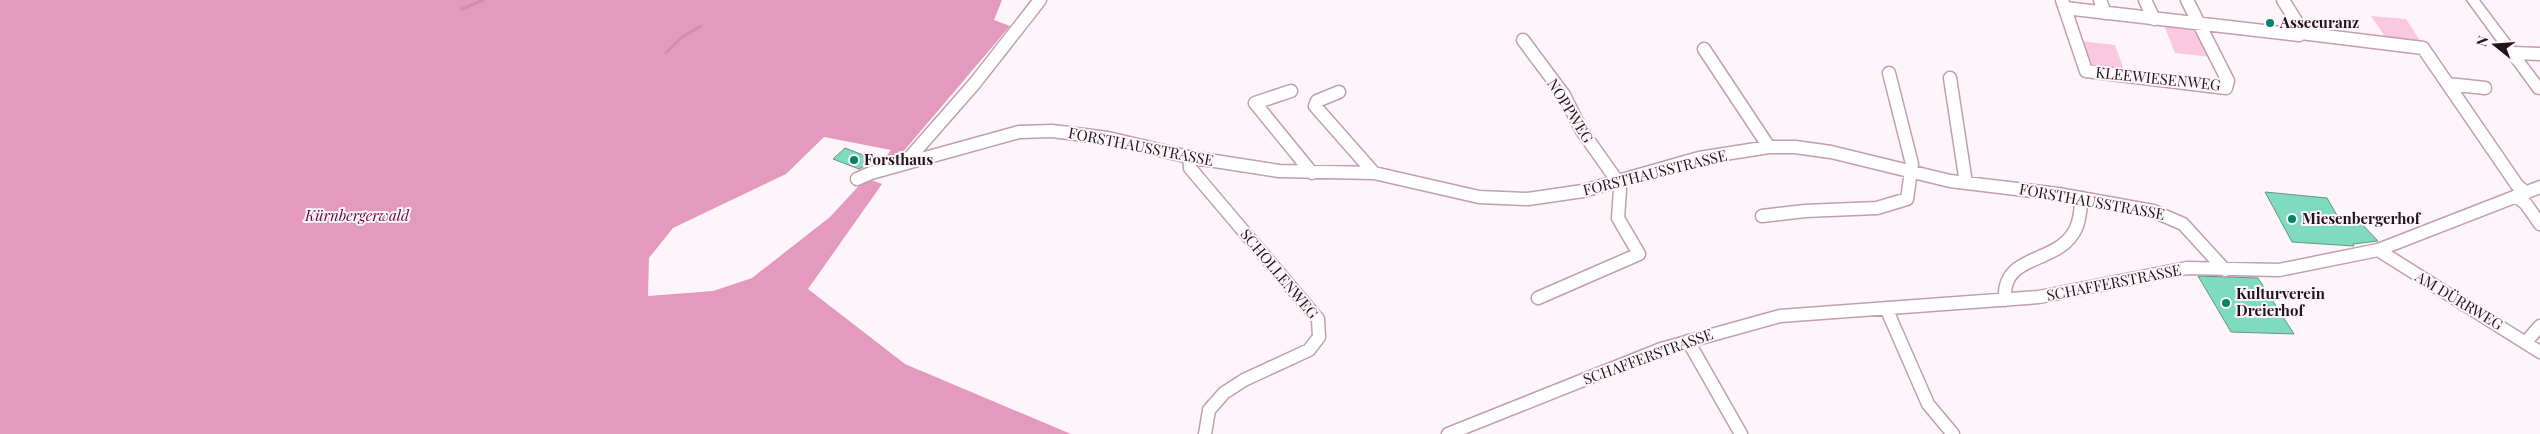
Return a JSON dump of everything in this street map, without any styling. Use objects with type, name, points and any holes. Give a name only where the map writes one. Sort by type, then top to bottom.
[{"type":"street","points":[[905,163],[975,84],[1040,0]]},
{"type":"street","points":[[2100,0],[2105,13]]},
{"type":"street","points":[[2145,0],[2154,19]]},
{"type":"street","points":[[2187,0],[2200,24]]},
{"type":"street","points":[[2284,0],[2301,29],[2301,33]]},
{"type":"street","points":[[2473,0],[2540,90]]},
{"type":"street","points":[[2064,4],[2105,13],[2296,35],[2301,33],[2423,48],[2517,185],[2526,204],[2540,224]]},
{"type":"street","name":"KLEEWIESENWEG","points":[[2064,4],[2086,71],[2226,88],[2228,81],[2200,24]]},
{"type":"street","name":"NOPPWEG","points":[[1523,40],[1564,95],[1582,131],[1618,182]]},
{"type":"street","points":[[1704,49],[1769,147]]},
{"type":"street","points":[[2512,53],[2540,54]]},
{"type":"street","points":[[1762,216],[1805,211],[1877,208],[1901,202],[1909,194],[1912,172],[1910,152],[1888,73]]},
{"type":"street","points":[[1950,78],[1966,183]]},
{"type":"street","points":[[2448,84],[2486,88]]},
{"type":"street","points":[[1291,91],[1255,103],[1312,173]]},
{"type":"street","points":[[1339,92],[1318,101],[1315,106],[1371,167],[1374,173]]},
{"type":"street","name":"FORSTHAUSSTRASSE","points":[[858,179],[905,163],[1019,132],[1052,130],[1108,138],[1189,158],[1279,171],[1374,173],[1467,195],[1494,198],[1545,198],[1583,192],[1699,158],[1769,147],[1795,147],[1824,151],[1966,183],[2082,198],[2153,211],[2177,219],[2192,231],[2225,270]]},
{"type":"street","name":"SCHOLLENWEG","points":[[1189,158],[1190,168],[1255,247],[1318,318],[1321,326],[1318,342],[1309,351],[1244,379],[1221,396],[1207,415],[1205,434]]},
{"type":"street","points":[[1538,298],[1639,254],[1619,220],[1617,213],[1621,187],[1618,182]]},
{"type":"street","name":"SCHAFFERSTRASSE","points":[[1448,434],[1545,394],[1688,340],[1780,316],[2005,300],[2068,293],[2169,270],[2187,268],[2279,270],[2378,250],[2540,187]]},
{"type":"street","points":[[2005,300],[2004,283],[2010,273],[2050,253],[2072,236],[2082,198]]},
{"type":"street","name":"AM DÜRRWEG","points":[[2378,250],[2540,352]]},
{"type":"street","points":[[1886,308],[1913,368],[1923,398],[1953,434]]},
{"type":"street","points":[[2526,342],[2540,326]]},
{"type":"street","points":[[1688,340],[1741,434]]},
{"type":"shaded area","points":[[2371,16],[2406,19],[2423,45],[2388,41]]},
{"type":"shaded area","points":[[2163,23],[2197,29],[2211,57],[2175,53]]},
{"type":"shaded area","points":[[2081,41],[2115,45],[2126,75],[2089,66]]},
{"type":"green space","name":"Kürnbergerwald","points":[[0,0],[1002,0],[994,20],[1010,26],[897,159],[879,166],[891,150],[824,137],[786,174],[673,228],[649,258],[648,296],[713,291],[752,278],[830,217],[866,178],[882,184],[808,289],[905,364],[1071,434],[0,434]]},
{"type":"building","name":"Forsthaus","points":[[845,148],[876,160],[859,169],[833,159]]},
{"type":"building","name":"Miesenbergerhof","points":[[2265,192],[2327,198],[2342,224],[2360,222],[2378,241],[2353,244],[2354,246],[2292,242]]},
{"type":"building","name":"Kulturverein Dreierhof","points":[[2198,276],[2258,278],[2294,334],[2231,332]]},
{"type":"waterway","points":[[462,9],[483,0]]},
{"type":"waterway","points":[[666,53],[682,37],[701,26]]},
{"type":"place","name":"Assecuranz","points":[[2270,23]]},
{"type":"place","name":"Forsthaus","points":[[854,160]]},
{"type":"place","name":"Miesenbergerhof","points":[[2292,219]]},
{"type":"place","name":"Kulturverein Dreierhof","points":[[2226,303]]}]
